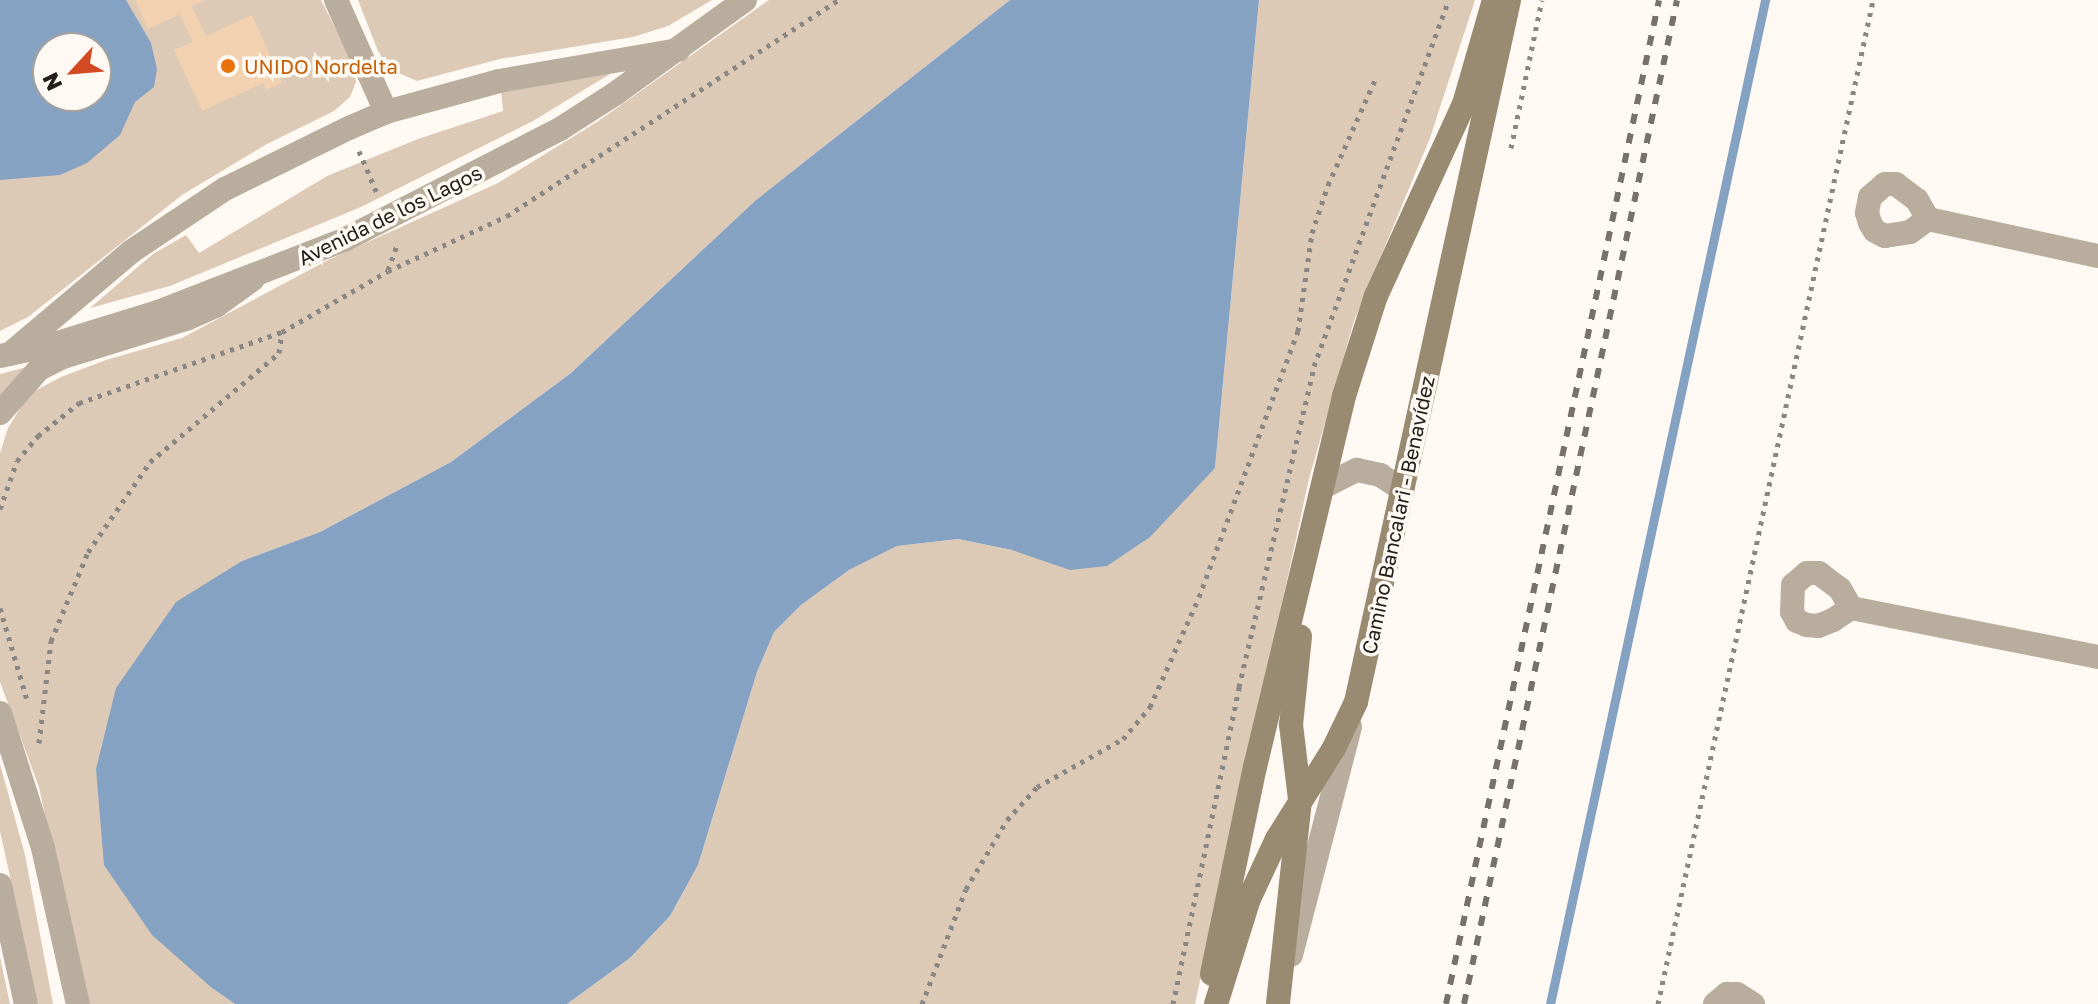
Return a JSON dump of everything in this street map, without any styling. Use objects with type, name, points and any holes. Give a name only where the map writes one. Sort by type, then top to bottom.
[{"type":"main road","points":[[1207,1004],[1255,767],[1344,396],[1376,296],[1464,104],[1494,0]]},
{"type":"main road","name":"Camino Bancalari - Benavídez","points":[[1216,1004],[1249,899],[1300,799],[1320,771],[1356,702],[1509,0]]},
{"type":"main road","points":[[1278,1004],[1300,799],[1291,712],[1323,487]]},
{"type":"street","points":[[336,0],[386,112]]},
{"type":"street","name":"Avenida de los Lagos","points":[[5,355],[158,312],[256,277],[388,218],[560,129],[678,50],[745,0]]},
{"type":"street","points":[[5,355],[132,251],[225,189],[349,128],[386,112],[499,81],[678,50]]},
{"type":"street","points":[[1928,219],[2098,256]]},
{"type":"street","points":[[0,413],[39,369],[63,357],[186,319],[217,305],[256,277]]},
{"type":"street","points":[[1323,487],[1357,470],[1380,475],[1403,490]]},
{"type":"street","points":[[1851,608],[2098,657]]},
{"type":"street","points":[[1278,1004],[1356,702]]},
{"type":"street","points":[[0,713],[43,848],[78,1004]]},
{"type":"street","points":[[0,885],[26,1004]]},
{"type":"street","points":[[1715,1004],[1727,994],[1737,994],[1753,1004]]},
{"type":"path","points":[[1,504],[17,461],[38,436],[79,403],[282,332],[388,271],[507,216],[838,0]]},
{"type":"path","points":[[1511,148],[1542,0]]},
{"type":"path","points":[[1658,1004],[1873,0]]},
{"type":"path","points":[[922,1004],[966,889],[1007,820],[1037,787],[1123,739],[1150,707],[1199,597],[1298,331],[1312,233],[1328,185],[1375,80]]},
{"type":"path","points":[[349,128],[400,245],[388,271]]},
{"type":"path","points":[[39,743],[51,641],[88,552],[150,462],[279,353],[282,332]]},
{"type":"shaded area","points":[[0,0],[321,0],[349,55],[356,82],[350,97],[334,111],[267,144],[182,195],[28,317],[0,331]]},
{"type":"shaded area","points":[[358,0],[712,0],[668,26],[633,37],[500,59],[417,81],[389,69],[378,51]]},
{"type":"shaded area","points":[[769,0],[1010,0],[756,200],[571,373],[451,462],[320,532],[242,561],[212,988],[235,1004],[85,1004],[39,787],[0,682],[0,453],[8,428],[29,394],[61,377],[106,360],[182,338],[328,260],[498,183],[597,122]]},
{"type":"shaded area","points":[[1259,0],[1475,0],[1430,138],[1354,321],[1309,479],[1195,1004],[567,1004],[630,958],[670,916],[698,865],[757,672],[774,632],[801,605],[849,570],[897,546],[958,539],[1012,550],[1215,468]]},
{"type":"shaded area","points":[[610,74],[533,121],[361,207],[170,286],[90,308],[153,254],[186,235],[199,253],[327,176],[418,139],[503,111],[501,90],[562,78]]},
{"type":"shaded area","points":[[25,369],[0,398],[0,374]]},
{"type":"shaded area","points":[[0,764],[25,855],[53,1004],[38,1004],[0,831]]},
{"type":"shaded area","points":[[0,957],[10,1004],[0,1004]]},
{"type":"water","points":[[0,0],[126,0],[151,43],[157,69],[154,87],[135,102],[120,135],[87,163],[60,175],[0,180]]},
{"type":"water","points":[[1010,0],[1259,0],[1215,468],[1150,537],[1107,566],[1070,570],[1012,550],[958,539],[897,546],[849,570],[801,605],[774,632],[757,672],[698,865],[670,916],[630,958],[567,1004],[235,1004],[212,988],[152,935],[104,865],[96,769],[116,688],[176,602],[242,561],[320,532],[451,462],[571,373],[756,200]]},
{"type":"building","name":"UNIDO Nordelta","points":[[135,0],[206,0],[192,6],[206,36],[252,15],[282,83],[266,90],[263,83],[202,111],[174,50],[193,42],[180,14],[148,29]]},
{"type":"waterway","points":[[1550,1004],[1765,0]]},
{"type":"railway","points":[[1446,1004],[1659,0]]},
{"type":"railway","points":[[1464,1004],[1677,0]]},
{"type":"place","name":"UNIDO Nordelta","points":[[228,66]]}]
